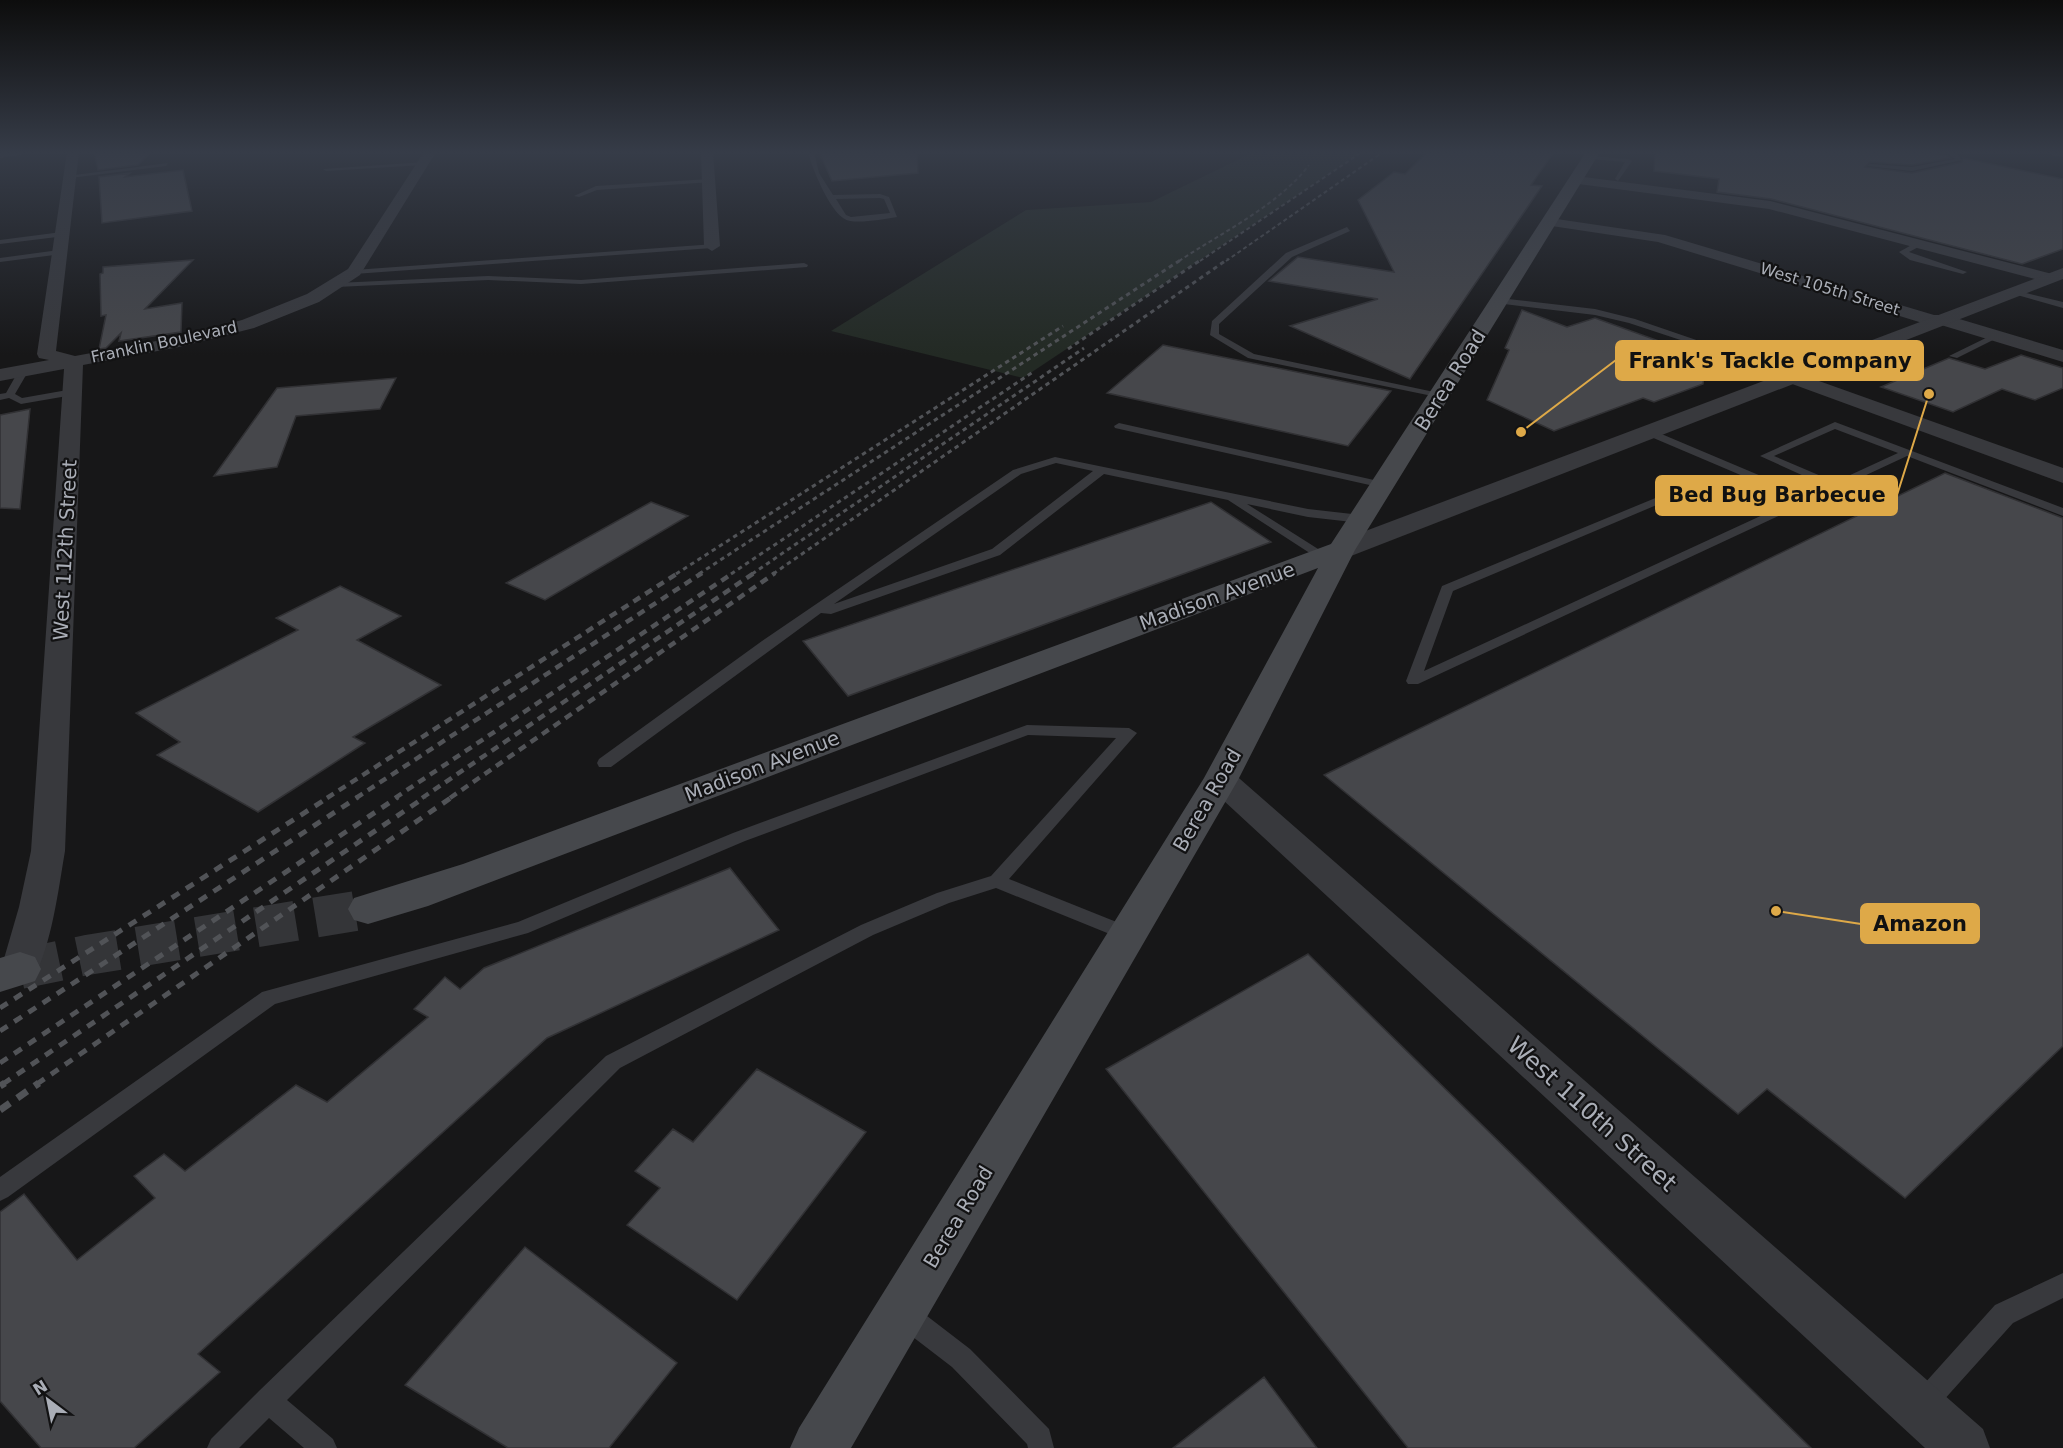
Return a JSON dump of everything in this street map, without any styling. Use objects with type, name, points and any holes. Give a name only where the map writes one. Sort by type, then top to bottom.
[{"type":"main road","name":"Berea Road","points":[[819,1448],[1221,780],[1341,542],[1383,485],[1550,222]]},
{"type":"main road","name":"Madison Avenue","points":[[368,909],[414,896],[476,874],[1341,542]]},
{"type":"street","points":[[64,220],[45,354],[75,361]]},
{"type":"street","points":[[354,272],[388,220]]},
{"type":"street","points":[[711,220],[712,246]]},
{"type":"street","points":[[1826,220],[1920,244],[2057,275]]},
{"type":"street","name":"West 105th Street","points":[[1550,222],[1660,238],[2063,356]]},
{"type":"street","name":"Franklin Boulevard","points":[[0,375],[179,342],[248,324],[314,298],[354,272]]},
{"type":"street","name":"Madison Avenue","points":[[1341,542],[1648,432],[2057,275]]},
{"type":"street","name":"West 112th Street","points":[[10,972],[37,907],[48,851],[75,361]]},
{"type":"street","points":[[1791,377],[2063,476]]},
{"type":"street","name":"West 110th Street","points":[[1221,780],[1964,1448]]},
{"type":"lane","points":[[1347,229],[1289,255],[1215,323],[1214,335],[1251,356],[1439,396]]},
{"type":"lane","points":[[0,242],[61,243]]},
{"type":"lane","points":[[0,260],[61,243]]},
{"type":"lane","points":[[1920,244],[1903,252],[1912,258],[1963,272]]},
{"type":"lane","points":[[354,272],[712,246]]},
{"type":"lane","points":[[336,285],[477,279],[581,282],[804,265]]},
{"type":"lane","points":[[2013,291],[2063,305]]},
{"type":"lane","points":[[1499,302],[1595,312],[1632,321],[1738,356]]},
{"type":"lane","points":[[1954,356],[1997,336]]},
{"type":"lane","points":[[24,370],[5,396],[21,401],[73,392]]},
{"type":"lane","points":[[1836,486],[1765,456],[1835,425],[2063,512]]},
{"type":"lane","points":[[1119,426],[1383,485]]},
{"type":"lane","points":[[1648,432],[1806,500]]},
{"type":"lane","points":[[1777,513],[1704,481],[1447,589],[1413,681],[1806,500],[1908,452]]},
{"type":"lane","points":[[605,763],[806,618],[1017,472],[1055,460],[1308,513],[1341,542]]},
{"type":"lane","points":[[806,618],[996,552],[1102,470]]},
{"type":"lane","points":[[1225,495],[1341,542]]},
{"type":"lane","points":[[0,1190],[268,998],[522,928],[739,837],[1027,730],[1129,734],[998,881],[943,898],[867,930],[613,1062],[220,1448]]},
{"type":"lane","points":[[998,881],[1128,934]]},
{"type":"lane","points":[[1919,1408],[2004,1314],[2063,1285]]},
{"type":"lane","points":[[901,1312],[961,1358],[1040,1438],[1041,1448]]},
{"type":"lane","points":[[268,1401],[324,1448]]},
{"type":"shaded area","points":[[1011,220],[1261,220],[1023,378],[831,331]]},
{"type":"building","points":[[102,220],[128,220],[102,223]]},
{"type":"building","points":[[1368,220],[1519,220],[1410,379],[1290,326],[1378,299],[1269,281],[1298,257],[1394,272]]},
{"type":"building","points":[[1850,220],[2063,220],[2063,249],[2022,264]]},
{"type":"building","points":[[193,260],[145,309],[182,303],[181,332],[119,341],[121,333],[106,348],[99,349],[106,315],[101,316],[100,274],[103,273],[103,267]]},
{"type":"building","points":[[1522,310],[1567,327],[1595,318],[1706,358],[1703,384],[1654,402],[1643,398],[1554,431],[1487,400],[1509,350],[1505,348]]},
{"type":"building","points":[[1163,345],[1391,391],[1348,446],[1107,393]]},
{"type":"building","points":[[2021,355],[2063,368],[2063,388],[2035,400],[2002,389],[1953,412],[1881,387],[1949,358],[1985,369]]},
{"type":"building","points":[[396,378],[380,409],[296,416],[277,467],[214,476],[277,388]]},
{"type":"building","points":[[30,409],[20,509],[0,508],[0,415]]},
{"type":"building","points":[[1945,473],[2063,518],[2063,1046],[1905,1198],[1767,1089],[1738,1114],[1324,775]]},
{"type":"building","points":[[651,502],[688,516],[545,600],[506,583]]},
{"type":"building","points":[[1211,502],[1271,542],[848,696],[803,641]]},
{"type":"building","points":[[340,586],[401,616],[357,640],[441,685],[353,737],[365,743],[258,812],[157,755],[180,742],[136,713],[298,630],[276,618]]},
{"type":"building","points":[[730,868],[779,930],[547,1038],[198,1354],[220,1372],[134,1448],[41,1448],[0,1401],[0,1212],[24,1194],[77,1260],[155,1198],[134,1176],[164,1154],[185,1171],[296,1085],[327,1102],[428,1017],[414,1009],[445,977],[460,989],[484,968]]},
{"type":"building","points":[[1308,954],[1811,1448],[1408,1448],[1106,1069]]},
{"type":"building","points":[[757,1069],[866,1132],[737,1300],[627,1225],[660,1188],[635,1171],[673,1129],[693,1142]]},
{"type":"building","points":[[525,1247],[677,1363],[609,1448],[508,1448],[405,1385]]},
{"type":"building","points":[[1264,1377],[1317,1448],[1173,1448]]},
{"type":"tunnel","points":[[20,969],[87,955],[368,909]]},
{"type":"railway","points":[[1179,261],[1245,220]]},
{"type":"railway","points":[[1200,261],[1262,220]]},
{"type":"railway","points":[[1226,261],[1286,220]]},
{"type":"railway","points":[[699,574],[1182,259]]},
{"type":"railway","points":[[1068,349],[1202,259]]},
{"type":"railway","points":[[773,574],[1228,259]]},
{"type":"railway","points":[[676,574],[1063,326]]},
{"type":"railway","points":[[752,574],[1084,348]]},
{"type":"railway","points":[[731,574],[1033,372]]},
{"type":"railway","points":[[327,798],[678,573]]},
{"type":"railway","points":[[356,798],[702,573]]},
{"type":"railway","points":[[395,798],[733,573]]},
{"type":"railway","points":[[422,798],[754,573]]},
{"type":"railway","points":[[450,798],[775,573]]},
{"type":"railway","points":[[0,1008],[329,797]]},
{"type":"railway","points":[[0,1031],[358,797]]},
{"type":"railway","points":[[0,1063],[398,797]]},
{"type":"railway","points":[[3,1084],[425,797]]},
{"type":"railway","points":[[37,1084],[452,797]]},
{"type":"railway","points":[[0,1086],[5,1083]]},
{"type":"railway","points":[[0,1110],[39,1083]]},
{"type":"place","name":"Bed Bug Barbecue","points":[[1929,394]]},
{"type":"place","name":"Frank's Tackle Company","points":[[1521,432]]},
{"type":"place","name":"Amazon","points":[[1776,911]]}]
